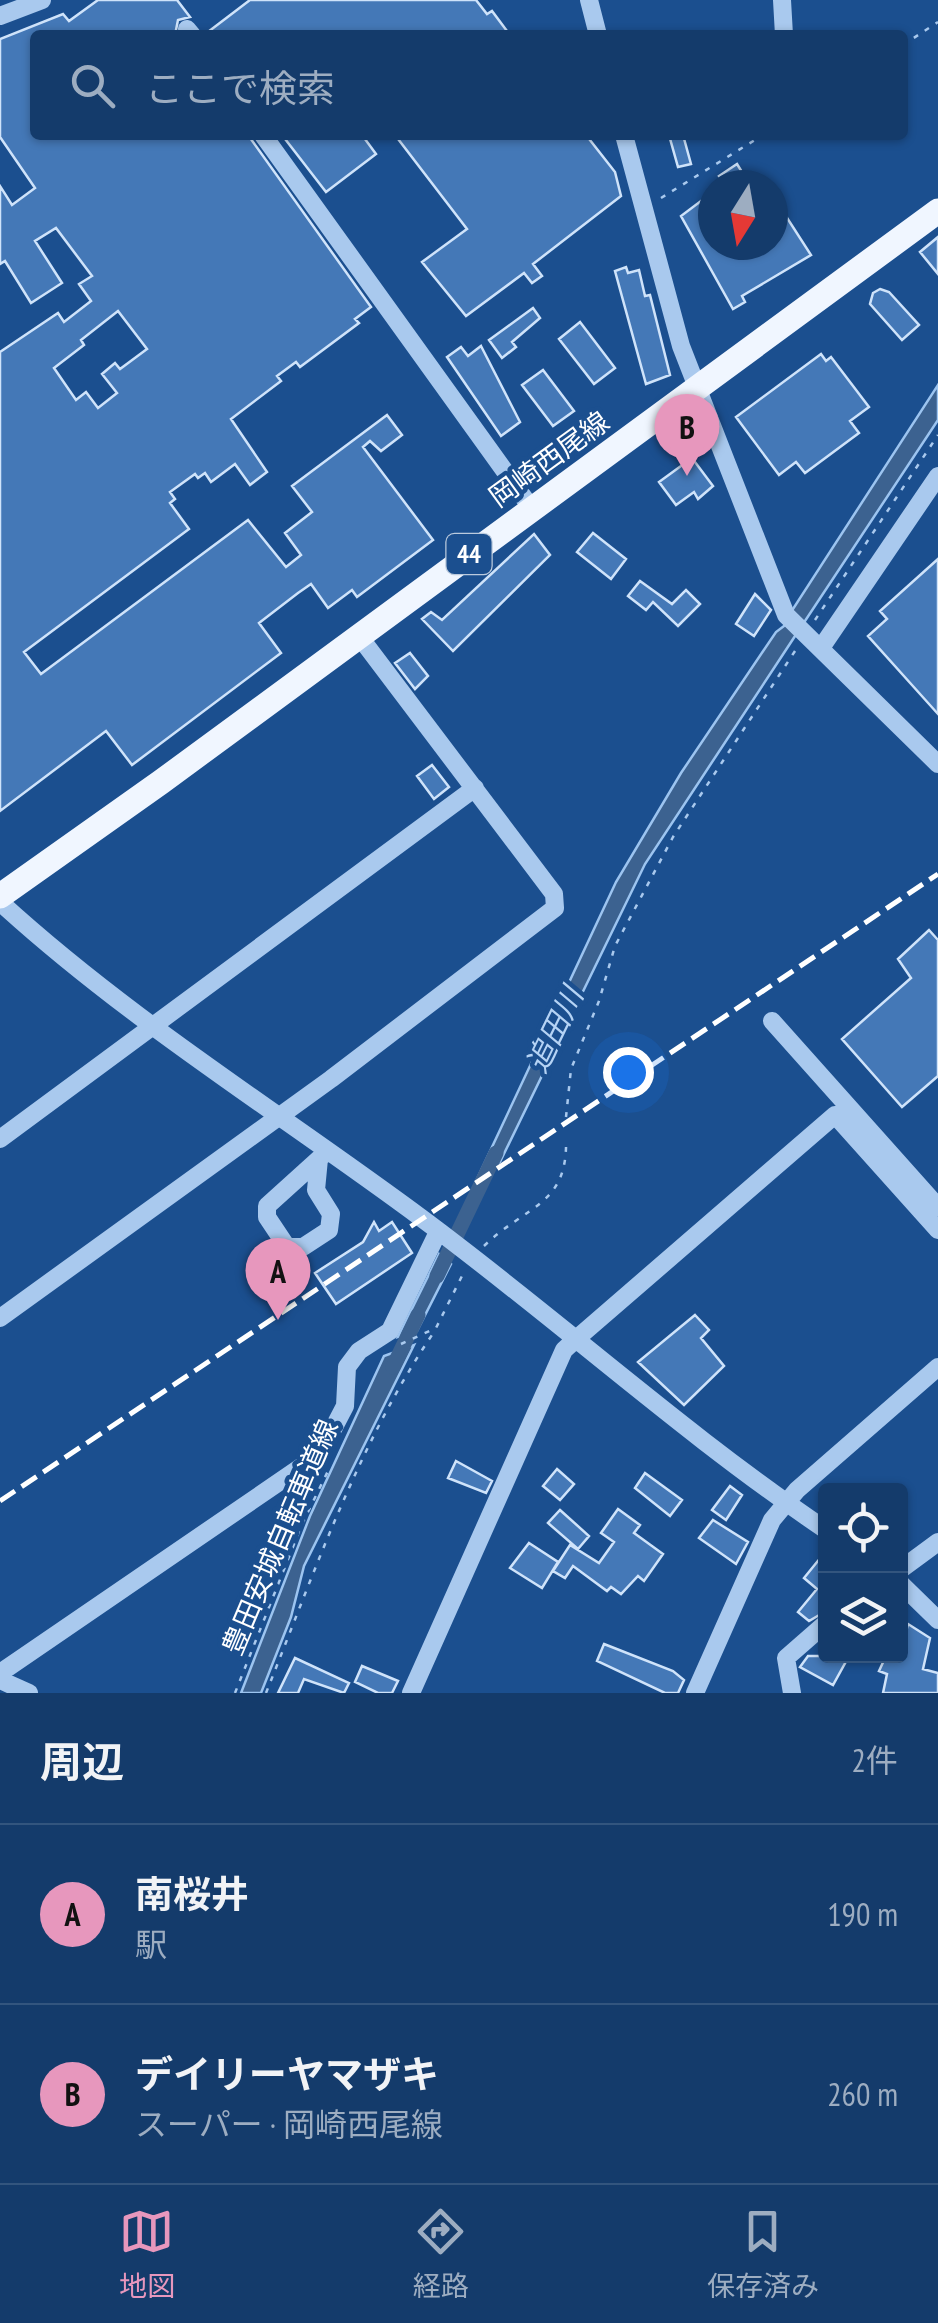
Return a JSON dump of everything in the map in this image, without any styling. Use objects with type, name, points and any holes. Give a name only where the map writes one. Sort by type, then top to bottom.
[{"type":"main road","name":"岡崎西尾線","points":[[0,899],[938,211]]},
{"type":"street","points":[[0,16],[42,0]]},
{"type":"street","points":[[589,0],[597,30]]},
{"type":"street","points":[[782,0],[784,30]]},
{"type":"street","points":[[268,140],[532,509]]},
{"type":"street","points":[[625,140],[696,388],[786,615],[938,764]]},
{"type":"street","points":[[821,648],[938,476]]},
{"type":"street","points":[[0,1318],[279,1116],[555,908],[554,894],[358,636]]},
{"type":"street","points":[[0,1139],[475,788]]},
{"type":"street","points":[[0,899],[155,1025],[279,1116],[323,1155],[441,1234],[818,1525]]},
{"type":"street","points":[[772,1021],[938,1207]]},
{"type":"street","points":[[411,1693],[564,1350],[575,1340],[835,1115],[938,1230]]},
{"type":"street","points":[[323,1155],[316,1190],[332,1214],[329,1230],[303,1247],[287,1246],[267,1217],[266,1206],[323,1155]]},
{"type":"street","points":[[29,1693],[0,1676],[320,1454],[345,1406],[348,1368],[359,1352],[390,1332],[441,1234]]},
{"type":"street","points":[[695,1693],[772,1520],[785,1503],[938,1367]]},
{"type":"street","points":[[908,1564],[938,1542]]},
{"type":"street","points":[[908,1591],[938,1620]]},
{"type":"street","points":[[792,1693],[786,1658],[818,1629]]},
{"type":"path","points":[[908,42],[938,22]]},
{"type":"path","points":[[642,209],[756,140]]},
{"type":"path","points":[[566,1117],[570,1068],[599,1001],[616,946],[646,883],[938,435]]},
{"type":"path","points":[[266,1693],[340,1509],[404,1376],[436,1328],[467,1254],[554,1193],[566,1170],[566,1139]]},
{"type":"path","points":[[386,1348],[421,1338],[436,1328]]},
{"type":"path","name":"豊田安城自転車道線","points":[[235,1693],[302,1524],[334,1460]]},
{"type":"water","points":[[938,385],[938,420],[803,624],[791,612]]},
{"type":"water","points":[[788,623],[797,633],[645,864],[500,1162],[478,1177],[616,882],[681,773],[776,632]]},
{"type":"water","points":[[439,1254],[451,1264],[417,1331],[398,1337]]},
{"type":"water","points":[[414,1345],[304,1566],[291,1617],[261,1693],[241,1693],[310,1516],[384,1356]]},
{"type":"building","points":[[98,0],[177,0],[190,17],[178,20],[176,30],[30,30],[30,140],[252,140],[371,307],[355,319],[359,323],[300,367],[296,362],[277,376],[281,381],[231,419],[267,472],[250,485],[235,464],[211,482],[205,473],[198,478],[195,474],[170,492],[175,499],[170,503],[189,529],[24,652],[41,674],[248,520],[286,567],[301,555],[285,533],[312,512],[292,486],[387,415],[402,435],[381,451],[370,441],[363,447],[433,540],[357,597],[352,590],[328,608],[311,584],[298,593],[259,623],[281,653],[132,765],[106,731],[0,811],[0,352],[58,313],[64,322],[91,301],[79,284],[92,276],[56,228],[35,241],[62,283],[31,303],[5,261],[0,264],[0,186],[12,205],[35,188],[0,137],[0,39],[63,14],[69,21]],"holes":[[[118,311],[147,349],[120,369],[115,363],[102,374],[117,393],[98,408],[86,392],[76,400],[54,368]]]},
{"type":"building","points":[[250,0],[476,0],[487,14],[492,11],[506,30],[211,30]]},
{"type":"building","points":[[286,140],[366,140],[376,154],[326,192]]},
{"type":"building","points":[[399,140],[590,140],[615,172],[621,196],[533,264],[542,276],[532,283],[524,273],[466,316],[422,262],[467,229]]},
{"type":"building","points":[[670,140],[684,140],[691,164],[678,167]]},
{"type":"building","points":[[698,203],[698,246],[681,216]]},
{"type":"building","points":[[788,219],[811,255],[742,296],[745,302],[733,309],[706,260],[788,260]]},
{"type":"building","points":[[938,237],[938,274],[920,252]]},
{"type":"building","points":[[626,267],[628,273],[639,270],[645,296],[650,295],[670,375],[646,384],[615,271]]},
{"type":"building","points":[[880,289],[889,292],[919,325],[902,340],[870,304],[873,293]]},
{"type":"building","points":[[533,308],[540,318],[512,342],[516,347],[502,358],[489,340]]},
{"type":"building","points":[[580,322],[615,368],[594,384],[559,339]]},
{"type":"building","points":[[481,346],[520,422],[501,436],[447,357],[461,347],[468,356]]},
{"type":"building","points":[[821,354],[826,361],[831,357],[869,407],[850,421],[859,433],[805,473],[796,462],[779,475],[736,417]]},
{"type":"building","points":[[543,370],[574,411],[553,426],[522,385]]},
{"type":"building","points":[[692,458],[713,486],[698,499],[694,492],[676,505],[659,482]]},
{"type":"building","points":[[593,533],[626,559],[611,579],[577,552]]},
{"type":"building","points":[[534,534],[550,555],[453,651],[422,619],[431,612],[442,620]]},
{"type":"building","points":[[938,559],[938,714],[868,636],[887,619],[880,611]]},
{"type":"building","points":[[640,581],[672,604],[686,590],[700,604],[678,626],[653,602],[646,610],[628,596]]},
{"type":"building","points":[[755,594],[771,610],[754,636],[736,624]]},
{"type":"building","points":[[410,653],[428,676],[415,689],[395,663]]},
{"type":"building","points":[[432,765],[449,787],[434,799],[417,776]]},
{"type":"building","points":[[929,930],[938,940],[938,1076],[902,1107],[842,1039],[911,978],[898,959]]},
{"type":"building","points":[[374,1222],[379,1231],[392,1222],[412,1253],[336,1304],[315,1273],[363,1242]]},
{"type":"building","points":[[695,1315],[709,1330],[701,1338],[724,1366],[684,1405],[638,1362]]},
{"type":"building","points":[[456,1461],[492,1481],[486,1493],[448,1478]]},
{"type":"building","points":[[557,1469],[574,1484],[560,1500],[543,1486]]},
{"type":"building","points":[[645,1473],[682,1500],[670,1516],[635,1488]]},
{"type":"building","points":[[730,1486],[742,1495],[726,1520],[712,1510]]},
{"type":"building","points":[[618,1509],[640,1525],[634,1533],[663,1554],[644,1581],[638,1576],[621,1594],[611,1587],[607,1591],[573,1566],[565,1578],[553,1571],[570,1545],[599,1563],[614,1542],[601,1533]]},
{"type":"building","points":[[560,1510],[589,1536],[578,1549],[548,1523]]},
{"type":"building","points":[[713,1520],[748,1542],[736,1564],[699,1538]]},
{"type":"building","points":[[529,1543],[558,1562],[542,1588],[510,1568]]},
{"type":"building","points":[[818,1561],[818,1616],[809,1621],[798,1612],[817,1589],[804,1578]]},
{"type":"building","points":[[908,1624],[930,1638],[923,1669],[938,1673],[938,1693],[883,1693],[887,1674],[879,1671],[883,1663],[908,1663]]},
{"type":"building","points":[[604,1644],[673,1671],[684,1680],[678,1693],[665,1693],[597,1661]]},
{"type":"building","points":[[808,1656],[818,1656],[818,1663],[845,1663],[833,1685],[800,1667]]},
{"type":"building","points":[[295,1658],[349,1683],[344,1693],[304,1679],[298,1693],[278,1693]]},
{"type":"building","points":[[362,1666],[398,1681],[392,1693],[378,1693],[355,1682]]},
{"type":"waterway","name":"追田川","points":[[437,1276],[496,1153]]},
{"type":"waterway","name":"追田川","points":[[393,1367],[418,1315]]},
{"type":"railway","points":[[0,1501],[938,874]]},
{"type":"place","name":"デイリーヤマザキ","points":[[687,476]]},
{"type":"place","name":"南桜井","points":[[278,1320]]}]
